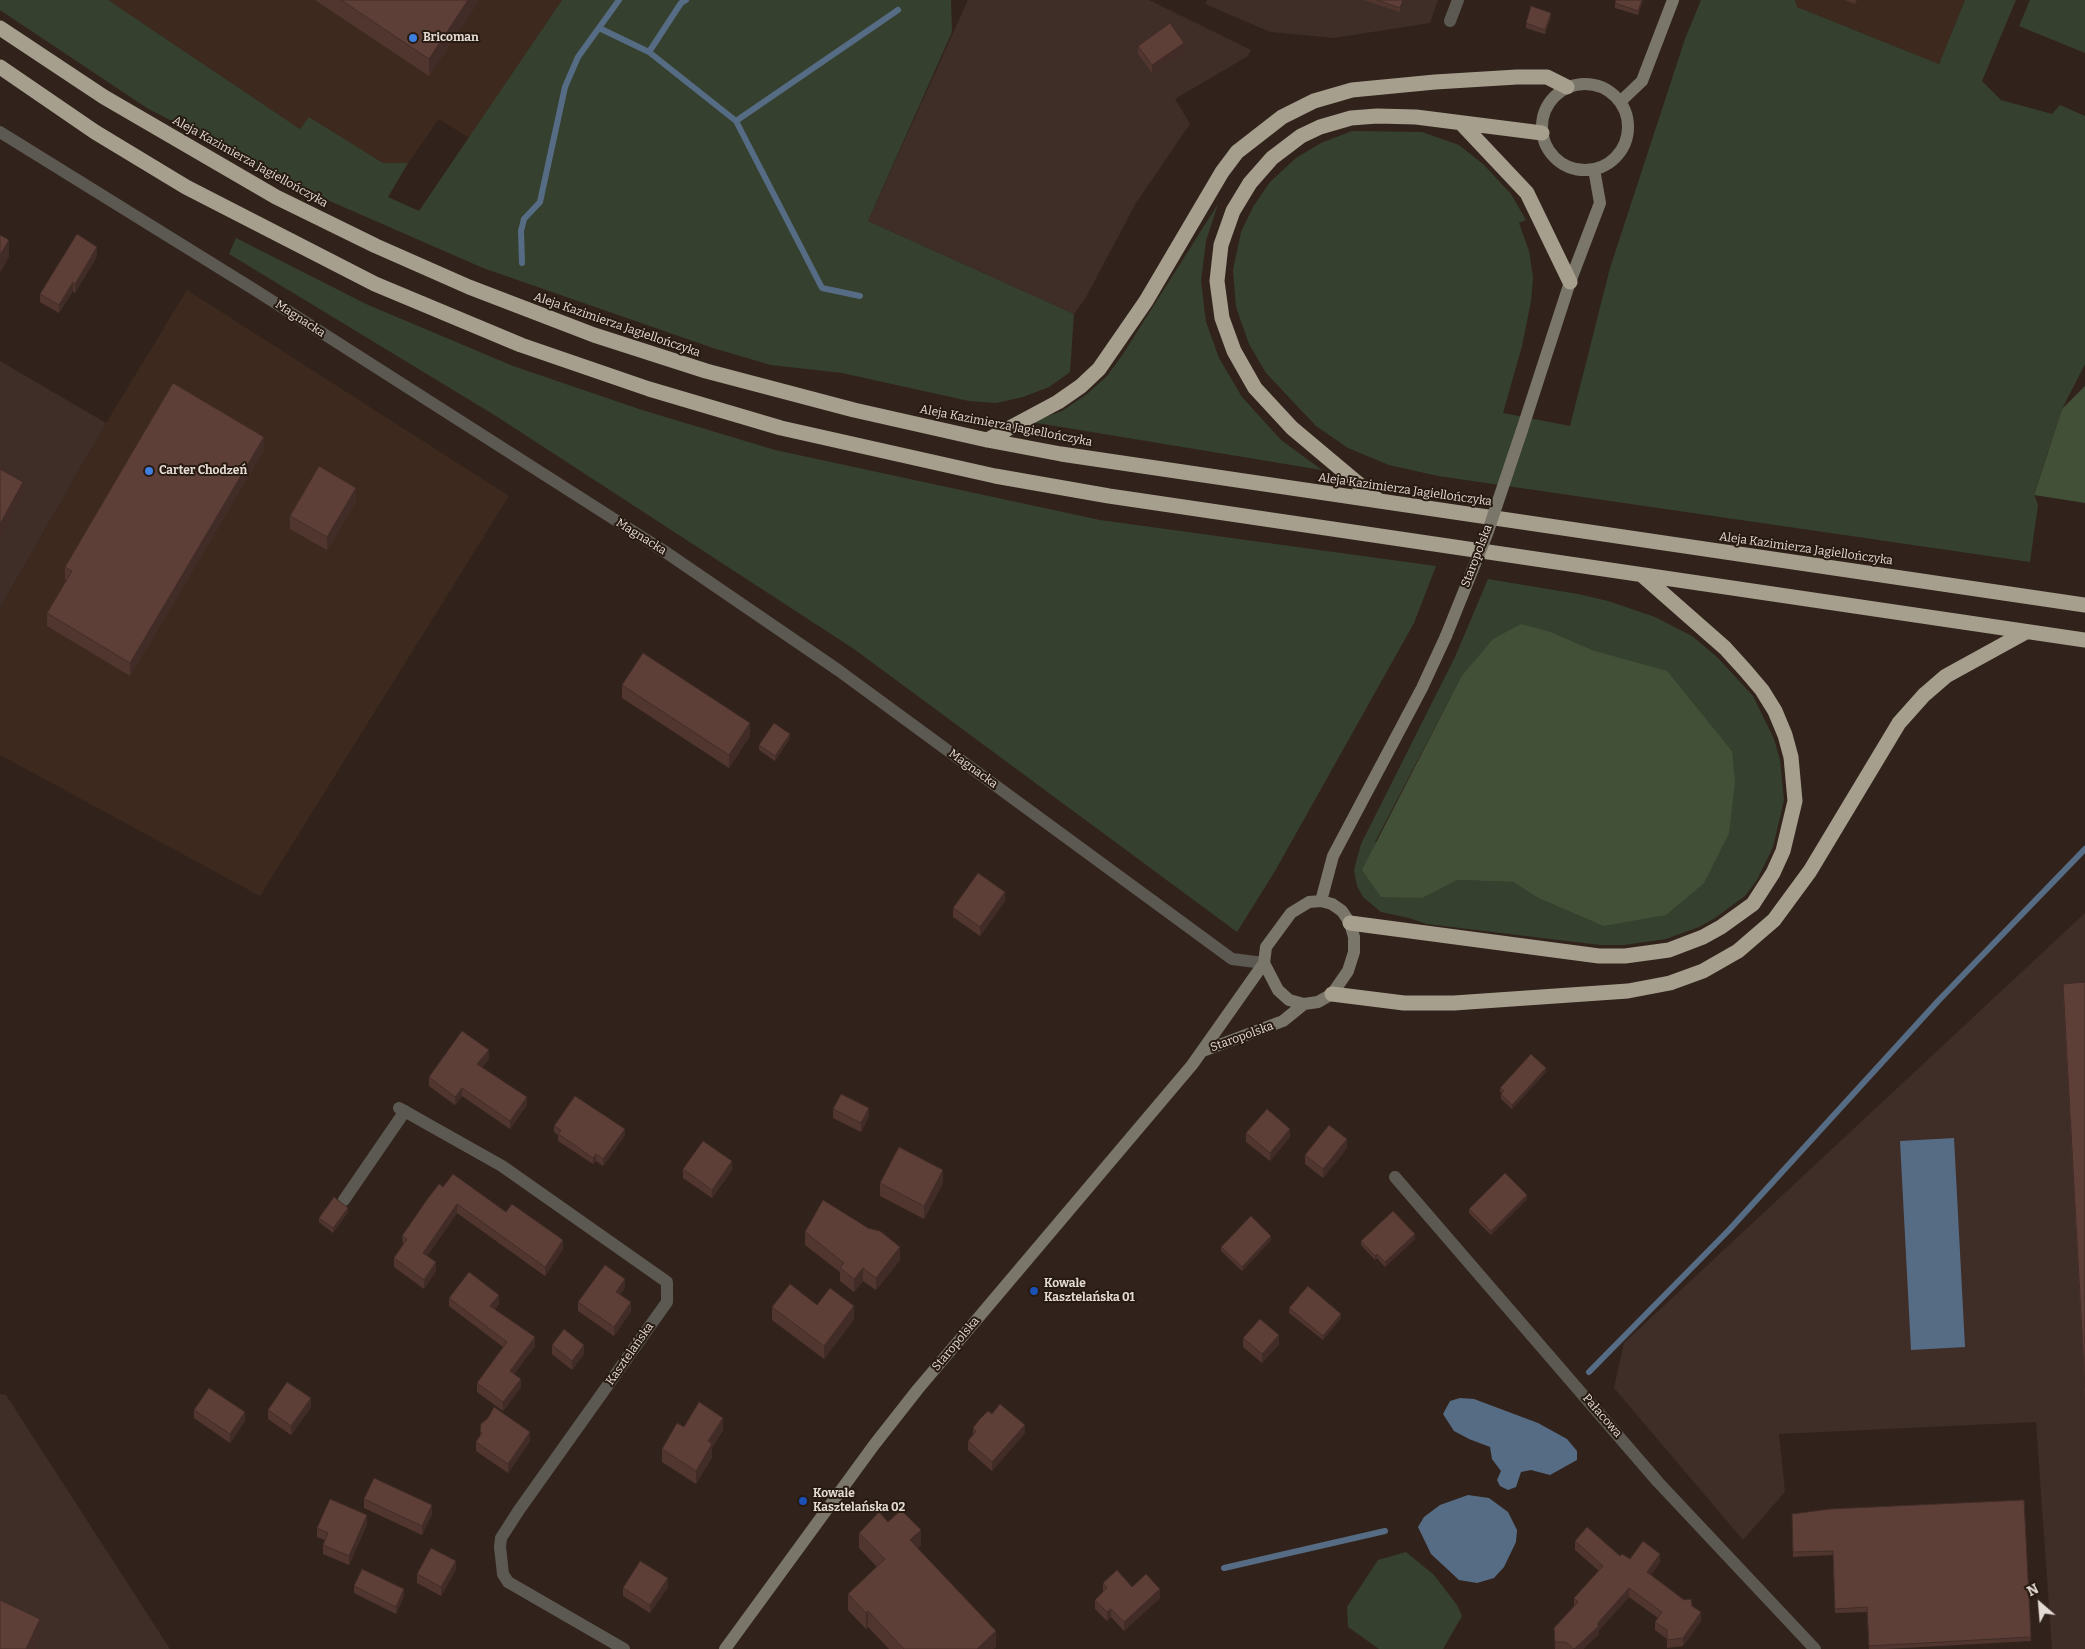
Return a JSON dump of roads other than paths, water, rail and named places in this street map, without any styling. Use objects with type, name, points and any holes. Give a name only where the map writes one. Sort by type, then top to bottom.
[{"type":"highway","name":"Aleja Kazimierza Jagiellończyka","points":[[0,28],[104,97],[276,197],[376,246],[469,287],[594,335],[706,371],[854,410],[987,440],[1196,475],[2085,605]]},
{"type":"highway","points":[[0,67],[95,132],[186,187],[375,284],[521,345],[649,389],[781,428],[995,476],[1189,509],[2085,640]]},
{"type":"highway","points":[[987,440],[1058,402],[1081,386],[1099,369],[1146,301],[1222,172],[1237,152],[1282,117],[1314,101],[1333,95],[1352,90],[1398,85],[1517,77],[1547,77],[1568,87]]},
{"type":"highway","points":[[1379,501],[1292,428],[1255,388],[1234,351],[1222,318],[1217,281],[1221,245],[1233,211],[1250,182],[1272,158],[1301,136],[1320,126],[1351,118],[1377,116],[1416,117],[1542,133]]},
{"type":"highway","points":[[1461,123],[1527,194],[1570,282]]},
{"type":"highway","points":[[1350,923],[1599,956],[1625,956],[1669,950],[1703,937],[1721,928],[1753,904],[1773,873],[1783,851],[1795,801],[1791,757],[1785,735],[1775,711],[1762,690],[1746,670],[1725,648],[1642,576]]},
{"type":"highway","points":[[1332,994],[1404,1003],[1454,1003],[1628,991],[1670,983],[1703,971],[1738,951],[1774,920],[1810,871],[1899,724],[1924,695],[1946,676],[2026,632]]},
{"type":"main road","points":[[1620,102],[1642,81],[1673,0]]},
{"type":"main road","points":[[1582,84],[1596,85],[1609,91],[1620,102],[1627,122],[1625,142],[1612,159],[1594,169],[1580,169],[1566,166],[1555,158],[1547,147],[1542,133],[1542,119],[1547,106],[1556,95],[1568,87],[1582,84]]},
{"type":"main road","name":"Staropolska","points":[[1321,901],[1333,856],[1422,688],[1446,636],[1487,534],[1570,282],[1600,203],[1594,169]]},
{"type":"main road","points":[[1321,901],[1332,904],[1342,911],[1350,923],[1354,937],[1354,952],[1348,971],[1332,994],[1318,1002],[1304,1004],[1289,1000],[1278,990],[1264,963],[1266,946],[1291,913],[1309,902],[1321,901]]},
{"type":"main road","name":"Staropolska","points":[[725,1649],[824,1513],[918,1389],[1203,1051],[1264,963]]},
{"type":"main road","name":"Staropolska","points":[[1203,1051],[1283,1021],[1304,1004]]},
{"type":"street","points":[[1450,21],[1458,0]]},
{"type":"street","name":"Magnacka","points":[[0,132],[255,290],[664,551],[838,670],[1232,959],[1264,963]]},
{"type":"street","name":"Kasztelańska","points":[[344,1200],[402,1109],[502,1166],[666,1282],[667,1302],[519,1510],[502,1538],[500,1547],[503,1574],[508,1582],[624,1649]]},
{"type":"street","name":"Pałacowa","points":[[1395,1177],[1658,1482],[1815,1649]]},
{"type":"water","points":[[1954,1138],[1965,1347],[1911,1350],[1900,1141]]},
{"type":"water","points":[[1460,1398],[1474,1399],[1538,1423],[1567,1439],[1577,1451],[1577,1460],[1550,1475],[1531,1470],[1521,1472],[1516,1487],[1508,1490],[1500,1486],[1497,1480],[1501,1471],[1492,1459],[1490,1447],[1454,1431],[1443,1414],[1450,1401]]},
{"type":"water","points":[[1468,1495],[1489,1498],[1508,1512],[1517,1530],[1516,1542],[1504,1567],[1494,1578],[1477,1583],[1459,1580],[1431,1554],[1418,1527],[1424,1517],[1440,1505]]},
{"type":"waterway","points":[[522,263],[521,231],[524,219],[540,202],[565,87],[578,57],[619,0]]},
{"type":"waterway","points":[[649,52],[681,3],[686,0]]},
{"type":"waterway","points":[[736,121],[898,10]]},
{"type":"waterway","points":[[599,28],[649,52],[736,121],[822,288],[860,296]]},
{"type":"waterway","points":[[1589,1372],[1729,1230],[1939,1000],[2085,849]]},
{"type":"waterway","points":[[1224,1568],[1385,1531]]},
{"type":"place","name":"Bricoman","points":[[413,38]]},
{"type":"place","name":"Carter Chodzeń","points":[[149,471]]},
{"type":"place","name":"Kowale Kasztelańska 01","points":[[1034,1291]]},
{"type":"place","name":"Kowale Kasztelańska 02","points":[[803,1501]]}]
